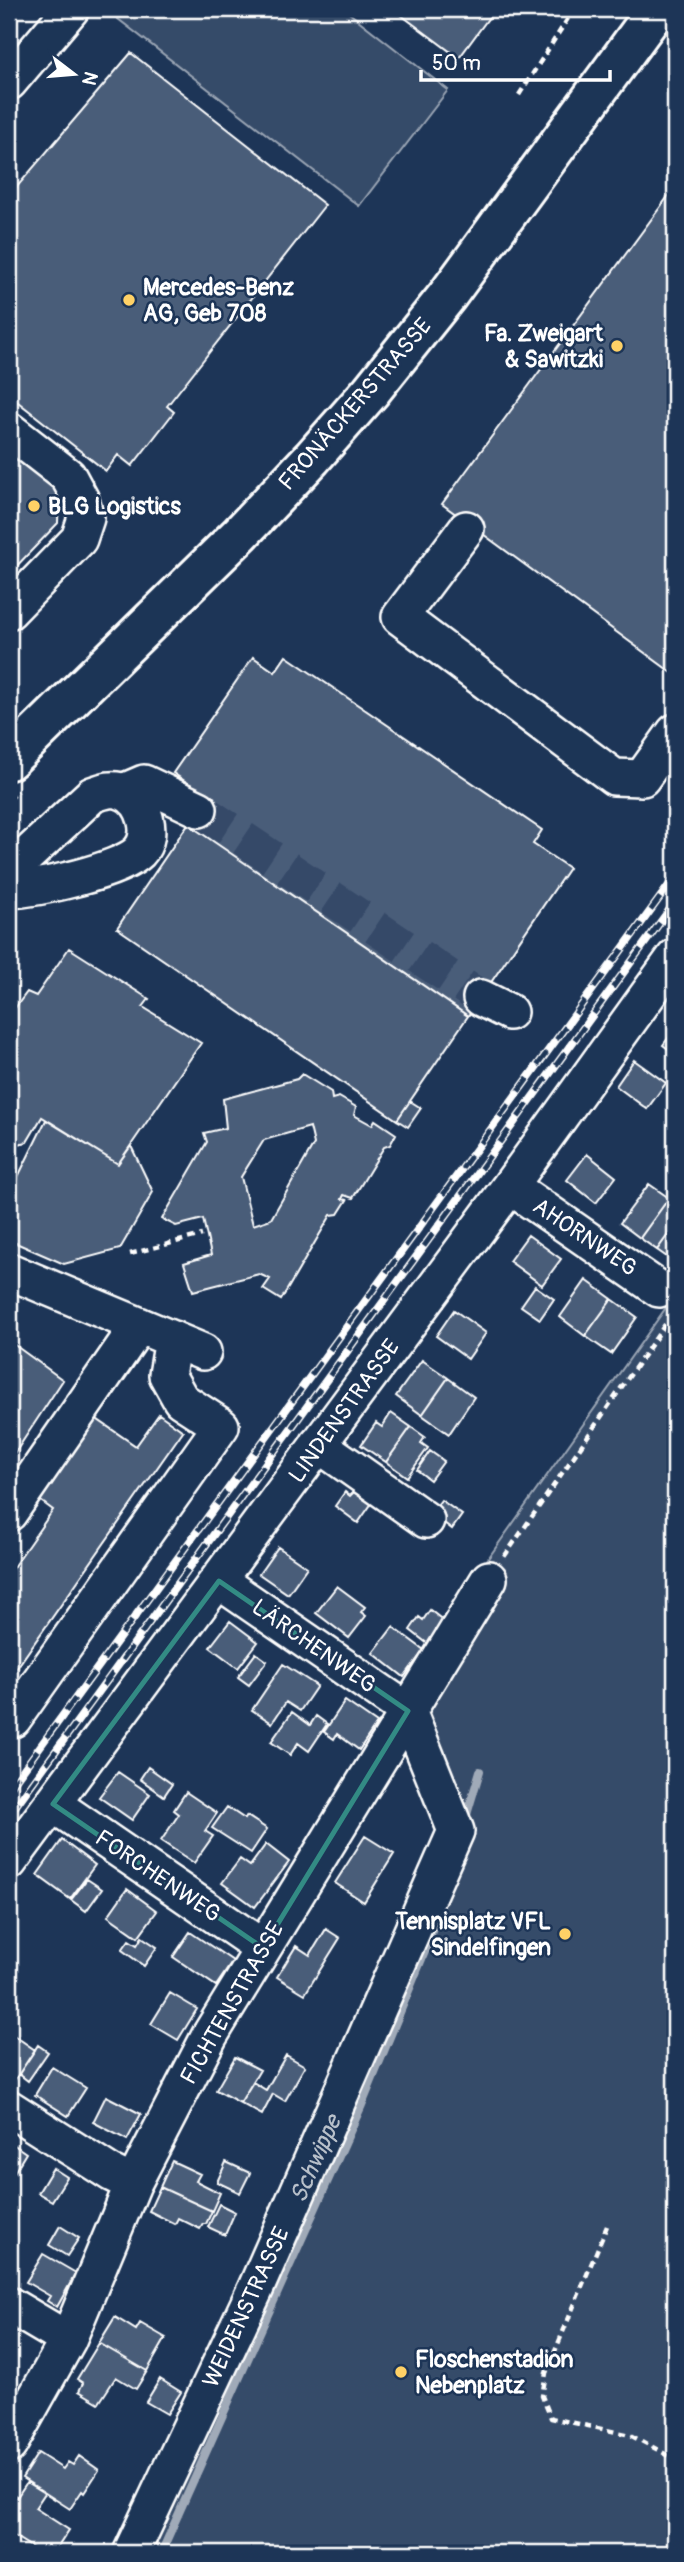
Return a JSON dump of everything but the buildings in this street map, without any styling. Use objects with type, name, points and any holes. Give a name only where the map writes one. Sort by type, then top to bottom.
[{"type":"main road","name":"FRONÄCKERSTRASSE","points":[[9,760],[240,534],[371,391],[447,296],[657,9]]},
{"type":"street","points":[[9,82],[71,9]]},
{"type":"street","points":[[9,430],[68,476],[81,500],[86,518],[79,539],[9,611]]},
{"type":"street","points":[[466,529],[400,617],[614,777],[642,778],[675,732]]},
{"type":"street","points":[[123,792],[144,783],[198,808]]},
{"type":"street","points":[[9,872],[92,795],[108,789],[123,792],[138,802],[146,818],[146,835],[141,850],[127,862],[33,889],[9,890]]},
{"type":"street","name":"LINDENSTRASSE","points":[[9,1862],[510,1186],[675,957]]},
{"type":"street","name":"AHORNWEG","points":[[510,1186],[667,1299]]},
{"type":"street","points":[[9,1271],[188,1346],[167,1375],[181,1400],[221,1426],[13,1719],[9,1716]]},
{"type":"street","points":[[9,1513],[139,1325]]},
{"type":"street","points":[[318,1444],[426,1520]]},
{"type":"street","name":"FICHTENSTRASSE","points":[[9,2445],[68,2340],[133,2184],[210,2035],[489,1579]]},
{"type":"street","name":"LÄRCHENWEG","points":[[219,1581],[408,1711]]},
{"type":"street","name":"WEIDENSTRASSE","points":[[131,2553],[255,2290],[456,1831],[408,1711]]},
{"type":"street","name":"FORCHENWEG","points":[[53,1804],[263,1948]]},
{"type":"street","points":[[9,2108],[111,2173],[133,2184]]},
{"type":"street","points":[[9,2305],[68,2340]]},
{"type":"path","points":[[519,95],[574,9]]},
{"type":"path","points":[[130,1254],[202,1235]]},
{"type":"path","points":[[489,1579],[563,1472],[667,1299]]},
{"type":"path","points":[[607,2225],[546,2373],[542,2396],[551,2418],[630,2435],[675,2459]]},
{"type":"highlighted area","points":[[219,1581],[408,1711],[263,1948],[53,1804]]},
{"type":"shaded area","points":[[118,9],[344,9],[448,90],[359,206],[113,15]]},
{"type":"shaded area","points":[[675,1295],[675,2553],[140,2553],[462,1836],[418,1710],[465,1591]]},
{"type":"waterway","name":"Schwippe","points":[[465,1821],[480,1771]]},
{"type":"waterway","name":"Schwippe","points":[[161,2553],[362,2105],[429,1942],[436,1917]]},
{"type":"tunnel","points":[[199,809],[481,998]]},
{"type":"railway","points":[[9,1789],[675,877]]},
{"type":"railway","points":[[9,1815],[675,902]]},
{"type":"place","name":"Mercedes-Benz AG, Geb 708","points":[[129,300]]},
{"type":"place","name":"Fa. Zweigart & Sawitzki","points":[[617,346]]},
{"type":"place","name":"BLG Logistics","points":[[34,506]]},
{"type":"place","name":"Tennisplatz VFL Sindelfingen","points":[[565,1934]]},
{"type":"place","name":"Floschenstadion Nebenplatz","points":[[401,2372]]}]
